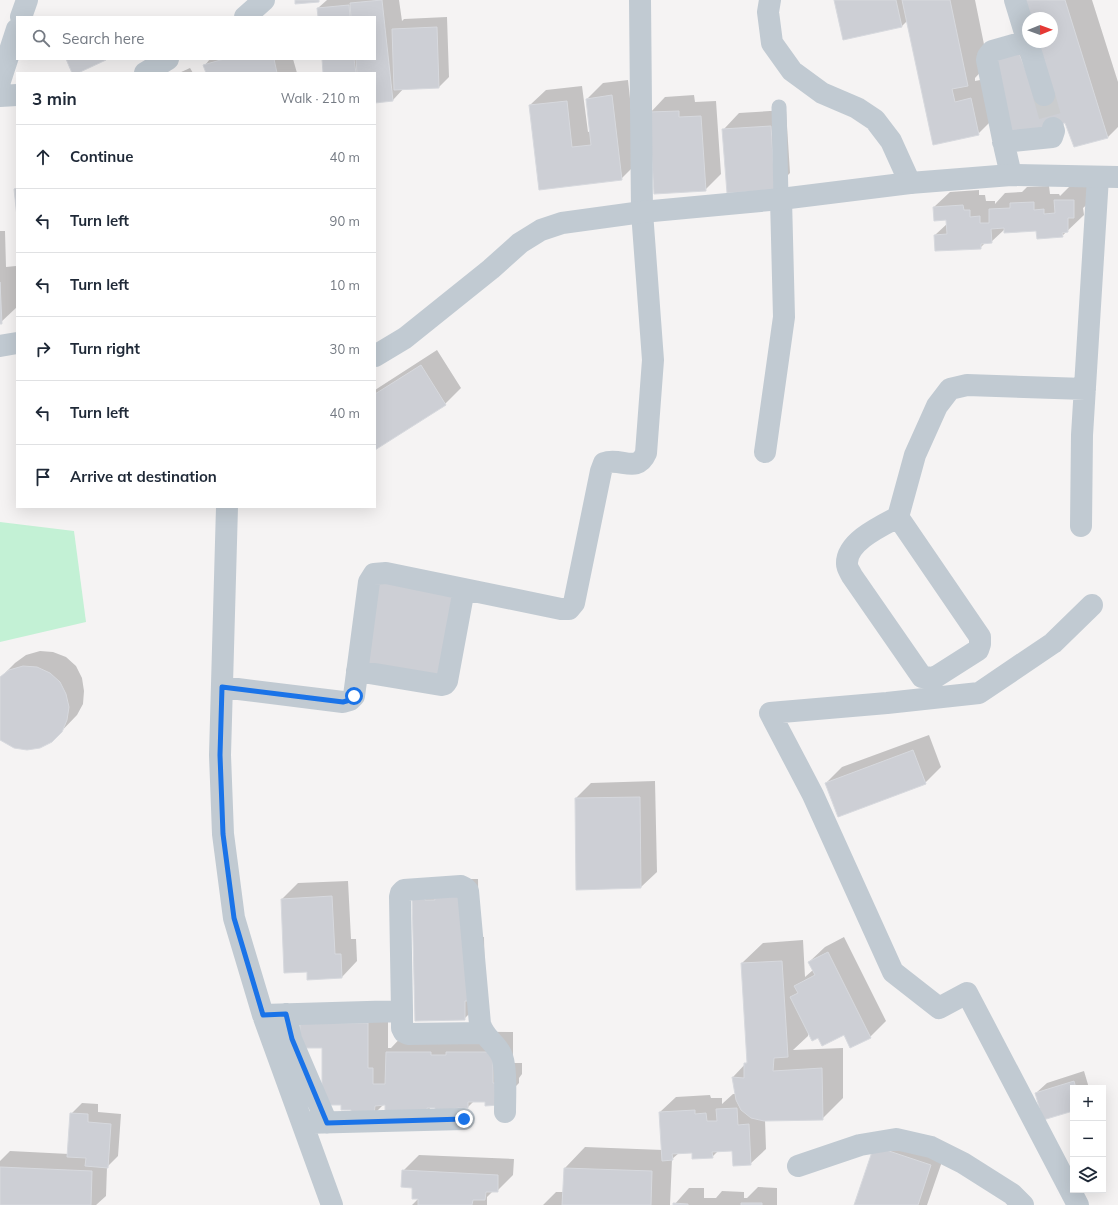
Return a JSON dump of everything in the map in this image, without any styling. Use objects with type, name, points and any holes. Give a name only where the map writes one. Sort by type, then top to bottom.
[{"type":"street","points":[[21,16],[27,0]]},
{"type":"street","points":[[246,16],[264,0]]},
{"type":"street","points":[[222,687],[343,702],[350,700],[354,696],[369,582],[374,574],[386,573],[561,610],[569,609],[574,603],[601,471],[604,463],[611,461],[636,464],[643,460],[646,453],[653,360],[642,212],[640,0]]},
{"type":"street","points":[[770,0],[768,12],[772,43],[792,71],[822,93],[857,108],[875,120],[891,141],[910,183]]},
{"type":"street","points":[[1015,0],[1022,24]]},
{"type":"street","points":[[0,81],[16,33]]},
{"type":"street","points":[[1011,175],[987,60],[992,51],[1022,42]]},
{"type":"street","points":[[1029,48],[1044,95]]},
{"type":"street","points":[[147,72],[166,60]]},
{"type":"street","points":[[0,96],[16,95]]},
{"type":"street","points":[[1003,142],[1052,137],[1054,134],[1053,128]]},
{"type":"street","points":[[376,355],[405,338],[491,269],[520,243],[541,230],[562,223],[642,212],[781,199],[910,183],[1011,175],[1108,177],[1085,389],[1082,435],[1081,526]]},
{"type":"street","points":[[765,452],[784,317],[781,199]]},
{"type":"street","points":[[0,346],[16,343]]},
{"type":"street","points":[[898,517],[980,636],[978,650],[934,678],[922,677],[852,576],[847,565],[849,552],[854,544],[898,517],[915,455],[937,406],[950,390],[967,385],[1085,389]]},
{"type":"street","points":[[227,508],[220,755],[223,834],[234,918],[263,1015],[332,1205]]},
{"type":"street","points":[[357,671],[441,685],[445,684],[447,681],[464,589]]},
{"type":"street","points":[[1078,1205],[967,993],[939,1008],[894,972],[813,795],[770,713],[979,693],[1053,643],[1092,605]]},
{"type":"street","points":[[483,1033],[408,1034],[404,1032],[402,1028],[400,897],[404,890],[460,886],[465,888],[468,892],[480,1024],[483,1033],[498,1048],[502,1056],[504,1065],[505,1112]]},
{"type":"street","points":[[263,1015],[402,1011]]},
{"type":"street","points":[[286,1014],[292,1039],[327,1123]]},
{"type":"street","points":[[302,1123],[464,1119]]},
{"type":"street","points":[[798,1166],[860,1145],[896,1139],[931,1147],[963,1163],[1012,1194],[1023,1205]]},
{"type":"lane","points":[[779,107],[781,199]]},
{"type":"green space","points":[[0,522],[74,531],[86,622],[0,642]]},
{"type":"building","points":[[295,0],[319,0],[319,2],[295,4]]},
{"type":"building","points":[[382,0],[393,101],[376,103],[376,72],[357,72],[356,60],[376,60],[376,16],[351,16],[350,3]]},
{"type":"building","points":[[834,0],[896,0],[902,27],[843,40]]},
{"type":"building","points":[[902,0],[950,0],[968,86],[952,89],[955,102],[971,98],[979,135],[933,145]]},
{"type":"building","points":[[1021,0],[1065,0],[1108,138],[1074,147],[1065,123],[1012,136],[989,59],[1018,51],[1027,73],[1033,48],[1058,48],[1058,12],[1026,12]]},
{"type":"building","points":[[349,5],[350,16],[318,16],[317,8]]},
{"type":"building","points":[[437,27],[439,88],[394,90],[392,29]]},
{"type":"building","points":[[66,60],[106,60],[80,72],[72,72]]},
{"type":"building","points":[[220,60],[274,60],[277,72],[206,72],[203,65]]},
{"type":"building","points":[[322,60],[354,60],[356,72],[323,72]]},
{"type":"building","points":[[612,95],[622,180],[539,190],[529,105],[567,101],[572,147],[591,145],[586,99]]},
{"type":"building","points":[[679,111],[679,117],[701,116],[706,191],[654,194],[649,112]]},
{"type":"building","points":[[771,126],[775,190],[727,193],[722,129]]},
{"type":"building","points":[[16,188],[16,208],[14,189]]},
{"type":"building","points":[[1054,200],[1074,200],[1074,218],[1068,218],[1068,232],[1062,233],[1063,237],[1037,239],[1036,231],[1004,233],[1004,228],[991,229],[992,243],[981,244],[981,249],[935,251],[934,235],[947,234],[946,220],[934,221],[933,207],[963,205],[964,210],[970,210],[970,217],[980,216],[980,223],[989,223],[989,209],[1010,208],[1010,203],[1034,202],[1034,210],[1044,209],[1044,214],[1055,213]]},
{"type":"building","points":[[0,282],[2,324],[0,324]]},
{"type":"building","points":[[421,365],[446,405],[376,449],[376,393]]},
{"type":"building","points":[[377,580],[457,595],[440,680],[361,665]]},
{"type":"building","points":[[23,666],[37,667],[50,673],[60,682],[66,694],[69,707],[67,720],[62,732],[52,742],[40,748],[27,750],[14,748],[0,740],[0,677],[9,670]]},
{"type":"building","points":[[913,750],[926,784],[838,817],[825,783]]},
{"type":"building","points":[[640,797],[641,888],[576,890],[575,798]]},
{"type":"building","points":[[462,894],[470,1001],[465,1001],[465,1020],[415,1021],[412,896],[425,895],[425,900],[435,900],[434,895]]},
{"type":"building","points":[[332,896],[335,954],[341,954],[342,978],[307,980],[307,972],[284,973],[281,899]]},
{"type":"building","points":[[828,952],[871,1038],[850,1048],[844,1035],[822,1046],[818,1038],[812,1041],[790,997],[798,993],[794,986],[815,975],[808,962]]},
{"type":"building","points":[[782,961],[788,1057],[774,1058],[773,1071],[822,1068],[823,1120],[764,1121],[751,1118],[741,1110],[736,1100],[732,1077],[744,1078],[744,1063],[747,1063],[741,963]]},
{"type":"building","points":[[300,1023],[368,1023],[368,1068],[373,1068],[373,1084],[385,1084],[386,1052],[431,1052],[431,1055],[446,1055],[446,1052],[493,1052],[493,1083],[502,1083],[499,1105],[485,1106],[485,1102],[468,1102],[468,1108],[458,1108],[435,1113],[435,1108],[427,1108],[427,1113],[385,1113],[385,1105],[375,1106],[374,1115],[351,1115],[351,1110],[341,1110],[341,1105],[322,1105],[322,1048],[300,1048]]},
{"type":"building","points":[[1074,1081],[1075,1085],[1070,1085],[1070,1112],[1043,1120],[1035,1093]]},
{"type":"building","points":[[737,1108],[738,1125],[749,1124],[751,1165],[733,1166],[732,1151],[712,1152],[713,1158],[692,1159],[692,1153],[672,1154],[673,1160],[662,1161],[659,1112],[695,1110],[695,1114],[706,1113],[707,1121],[717,1121],[716,1109]]},
{"type":"building","points":[[70,1113],[88,1114],[88,1122],[111,1124],[108,1168],[85,1166],[86,1158],[67,1157]]},
{"type":"building","points":[[874,1146],[931,1165],[918,1205],[854,1205]]},
{"type":"building","points":[[0,1167],[92,1171],[91,1205],[0,1205]]},
{"type":"building","points":[[564,1168],[652,1171],[651,1205],[562,1205]]},
{"type":"building","points":[[402,1170],[498,1175],[498,1192],[486,1192],[485,1200],[473,1200],[472,1205],[418,1205],[418,1199],[412,1199],[412,1188],[401,1187]]},
{"type":"building","points":[[673,1203],[688,1204],[688,1205],[673,1205]]},
{"type":"building","points":[[741,1203],[762,1203],[762,1205],[741,1205]]},
{"type":"tunnel","points":[[1044,95],[1053,128]]},
{"type":"route","points":[[354,696],[350,700],[343,702],[222,687],[220,755],[223,834],[234,918],[263,1015],[286,1014],[292,1039],[327,1123],[464,1119]]}]
